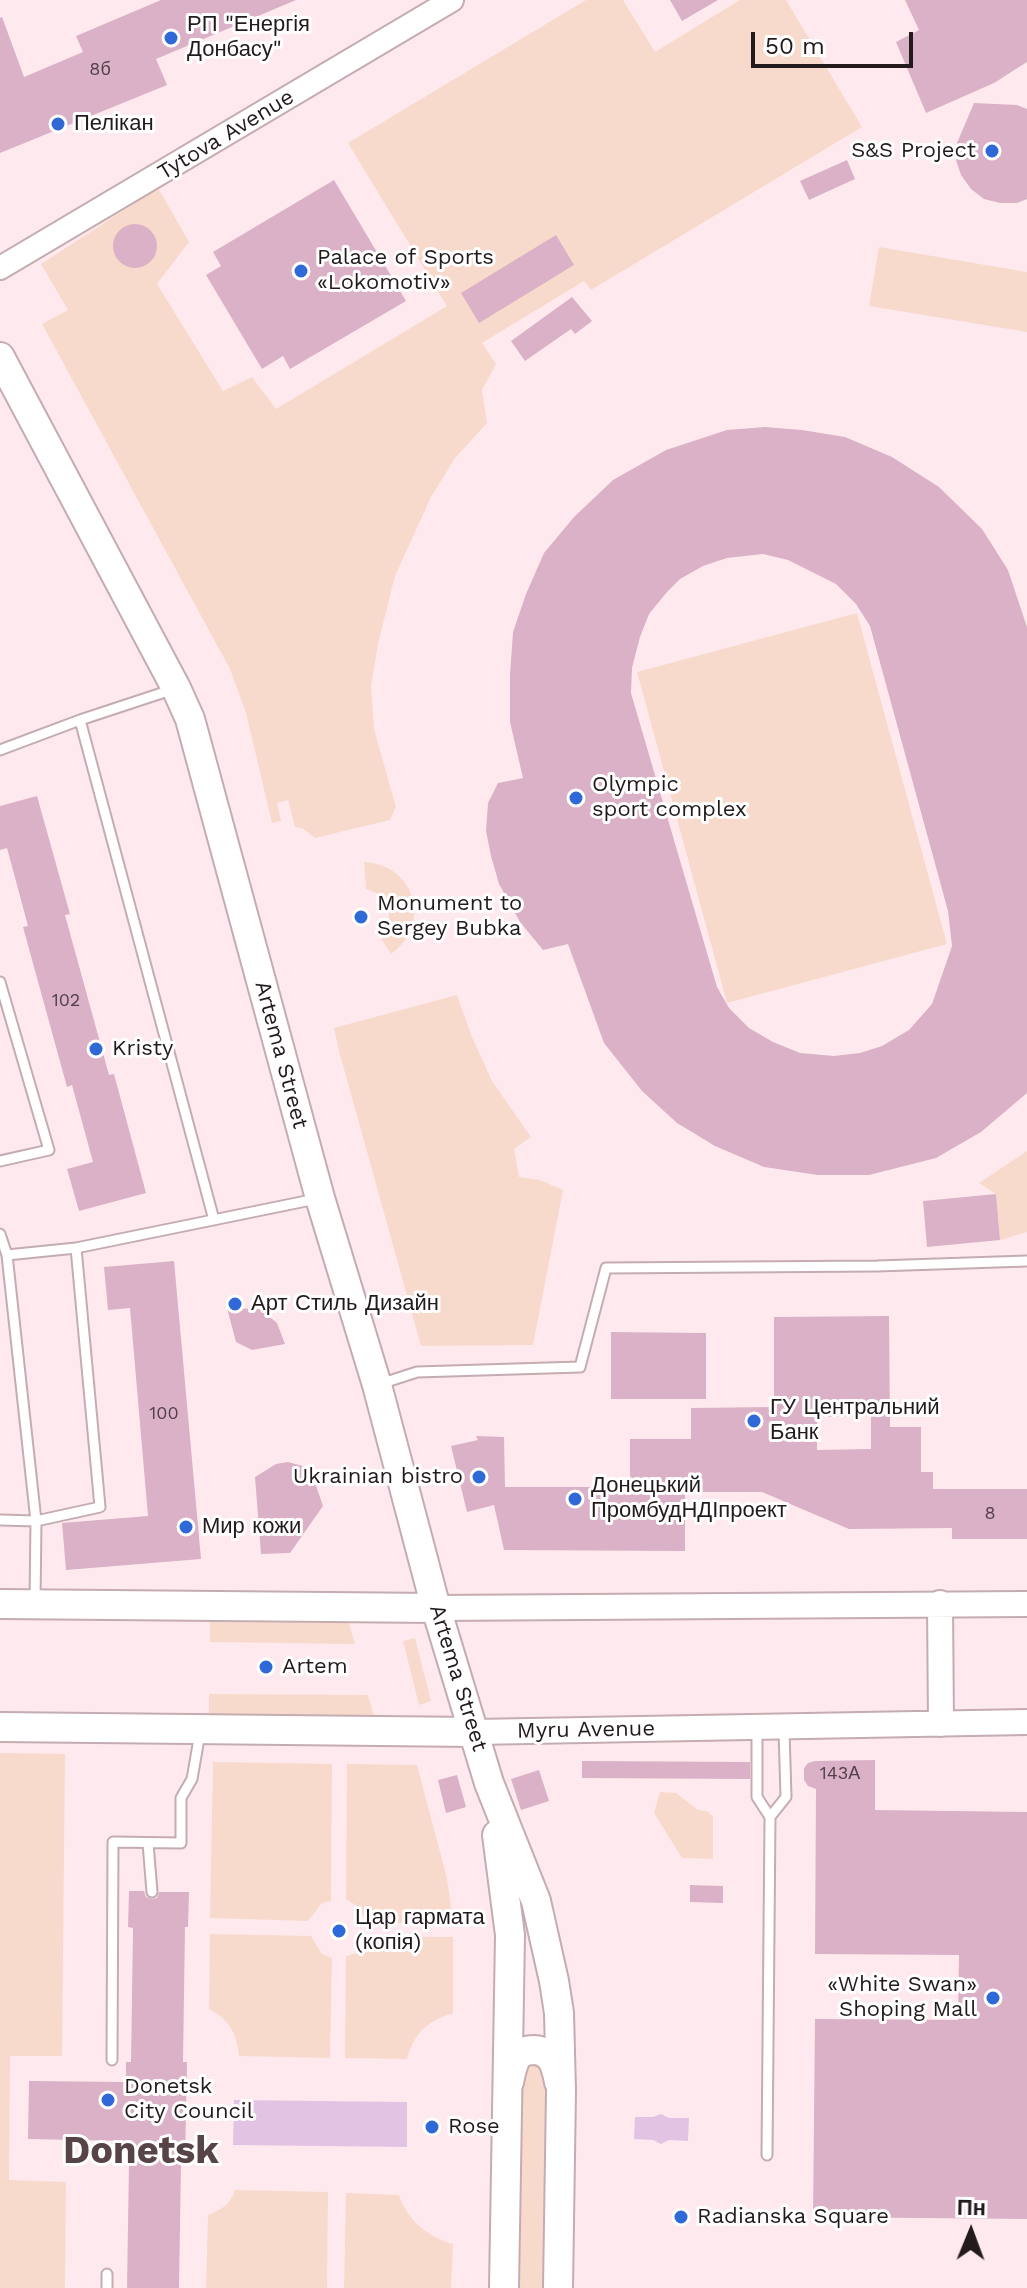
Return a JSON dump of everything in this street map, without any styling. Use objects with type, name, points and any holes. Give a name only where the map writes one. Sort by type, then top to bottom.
[{"type":"main road","name":"Artema Street","points":[[0,357],[190,719],[320,1198],[377,1385],[436,1608],[489,1783],[536,1901],[559,2013],[558,2288]]},
{"type":"main road","points":[[940,1603],[941,1724]]},
{"type":"main road","points":[[0,1604],[436,1608],[1027,1604]]},
{"type":"main road","name":"Myru Avenue","points":[[0,1727],[474,1732],[1027,1722]]},
{"type":"main road","name":"Artema Street","points":[[489,1783],[510,1935],[504,2288]]},
{"type":"main road","points":[[508,2089],[512,2068],[519,2055],[539,2050],[552,2059],[561,2091]]},
{"type":"street","name":"Tytova Avenue","points":[[0,268],[452,0]]},
{"type":"lane","points":[[0,750],[176,688]]},
{"type":"lane","points":[[80,720],[214,1220]]},
{"type":"lane","points":[[0,982],[49,1150],[0,1161]]},
{"type":"lane","points":[[7,1255],[76,1248],[320,1198]]},
{"type":"lane","points":[[0,1234],[7,1255],[4,1276],[36,1521],[35,1604]]},
{"type":"lane","points":[[0,1520],[36,1521],[100,1507],[76,1248]]},
{"type":"lane","points":[[377,1385],[417,1372],[580,1367],[606,1268],[877,1266],[1027,1261]]},
{"type":"lane","points":[[770,1817],[786,1797],[784,1727]]},
{"type":"lane","points":[[757,1728],[757,1797],[770,1817],[767,2155]]},
{"type":"lane","points":[[112,2060],[113,1842],[181,1843],[181,1798],[192,1779],[201,1729]]},
{"type":"lane","points":[[148,1843],[152,1892]]},
{"type":"lane","points":[[107,2274],[107,2288]]},
{"type":"shaded area","points":[[586,0],[623,0],[655,52],[740,0],[786,0],[862,127],[591,290],[584,281],[482,343],[496,364],[482,390],[487,423],[455,458],[431,497],[395,576],[378,644],[371,686],[374,729],[396,807],[390,820],[315,838],[302,828],[295,827],[288,800],[277,803],[281,821],[272,823],[246,713],[230,669],[42,324],[68,310],[41,264],[158,188],[189,242],[157,284],[223,391],[252,377],[276,409],[447,306],[348,143]]},
{"type":"shaded area","points":[[879,247],[1027,272],[1027,332],[869,306]]},
{"type":"shaded area","points":[[857,613],[947,944],[727,1003],[637,672]]},
{"type":"shaded area","points":[[364,862],[382,865],[396,873],[406,884],[412,898],[412,928],[404,942],[391,954],[378,933],[389,918],[388,907],[380,896],[366,889]]},
{"type":"shaded area","points":[[457,995],[492,1081],[531,1137],[514,1149],[519,1177],[540,1180],[563,1190],[533,1345],[421,1346],[334,1028]]},
{"type":"shaded area","points":[[1027,1151],[1027,1232],[1000,1240],[996,1194],[979,1183]]},
{"type":"shaded area","points":[[210,1622],[349,1623],[355,1644],[210,1642]]},
{"type":"shaded area","points":[[415,1638],[431,1701],[419,1705],[403,1641]]},
{"type":"shaded area","points":[[209,1694],[368,1695],[375,1720],[209,1715]]},
{"type":"shaded area","points":[[0,1753],[65,1754],[62,2056],[10,2056],[9,2180],[66,2182],[65,2288],[0,2288]]},
{"type":"shaded area","points":[[213,1762],[332,1764],[331,1901],[322,1903],[308,1921],[210,1918]]},
{"type":"shaded area","points":[[347,1764],[417,1765],[447,1878],[453,1923],[368,1923],[357,1906],[346,1899]]},
{"type":"shaded area","points":[[660,1792],[676,1793],[713,1817],[713,1859],[682,1858],[654,1813]]},
{"type":"shaded area","points":[[210,1934],[311,1936],[322,1954],[332,1958],[330,2058],[239,2056],[231,2028],[222,2017],[209,2009]]},
{"type":"shaded area","points":[[370,1937],[453,1937],[453,2013],[423,2029],[407,2059],[345,2058],[346,1956],[357,1953]]},
{"type":"shaded area","points":[[541,2066],[547,2079],[545,2288],[520,2288],[522,2079],[527,2067]]},
{"type":"shaded area","points":[[234,2100],[407,2102],[407,2147],[233,2145]]},
{"type":"shaded area","points":[[661,2114],[669,2118],[689,2118],[688,2141],[669,2140],[661,2144],[653,2140],[634,2139],[635,2117]]},
{"type":"shaded area","points":[[235,2190],[328,2192],[327,2288],[206,2288],[208,2215],[225,2206]]},
{"type":"shaded area","points":[[346,2193],[399,2195],[413,2220],[435,2237],[453,2244],[451,2288],[344,2288]]},
{"type":"building","points":[[161,0],[296,0],[156,59],[167,85],[0,153],[0,18],[24,77],[83,52],[76,36]]},
{"type":"building","points":[[670,0],[718,0],[682,21]]},
{"type":"building","points":[[905,0],[1027,0],[1027,62],[994,83],[926,113],[896,42],[919,30]]},
{"type":"building","name":"S&S Project","points":[[974,103],[1017,105],[1027,109],[1027,199],[1017,203],[1000,203],[984,199],[971,189],[961,175],[956,160],[957,143]]},
{"type":"building","points":[[847,160],[855,179],[809,200],[800,181]]},
{"type":"building","name":"Palace of Sports «Lokomotiv»","points":[[334,180],[406,301],[290,369],[283,356],[262,369],[206,275],[221,266],[213,252]]},
{"type":"building","points":[[135,224],[151,230],[157,246],[151,262],[135,268],[119,262],[113,246],[119,230]]},
{"type":"building","points":[[556,235],[574,265],[479,323],[461,293]]},
{"type":"building","points":[[572,297],[592,321],[575,334],[571,329],[525,361],[511,341]]},
{"type":"building","name":"Olympic sport complex","points":[[765,427],[845,437],[892,457],[939,487],[982,529],[1008,570],[1027,627],[1027,1093],[981,1132],[936,1158],[869,1175],[818,1175],[764,1167],[715,1146],[677,1123],[642,1091],[604,1043],[568,944],[543,950],[520,922],[499,884],[486,831],[488,803],[498,783],[523,778],[510,722],[513,632],[544,553],[574,517],[613,480],[666,450],[727,430]],"holes":[[[763,554],[788,560],[836,584],[856,604],[870,626],[948,911],[952,946],[932,1004],[909,1030],[882,1046],[860,1053],[834,1056],[800,1053],[749,1028],[729,1008],[717,987],[631,693],[632,668],[649,614],[680,579],[703,566],[727,558]]]},
{"type":"building","points":[[37,796],[70,914],[65,915],[109,1075],[114,1074],[146,1193],[79,1211],[67,1169],[93,1162],[72,1085],[67,1087],[23,927],[28,926],[7,848],[0,850],[0,806]]},
{"type":"building","points":[[996,1194],[1000,1240],[927,1247],[923,1201]]},
{"type":"building","points":[[174,1261],[201,1559],[66,1570],[62,1523],[148,1516],[130,1308],[108,1310],[104,1267]]},
{"type":"building","name":"Арт Стиль Дизайн","points":[[227,1308],[260,1309],[277,1323],[285,1344],[252,1350],[236,1342]]},
{"type":"building","points":[[889,1316],[890,1427],[921,1427],[921,1472],[933,1472],[933,1489],[1027,1489],[1027,1539],[952,1539],[952,1528],[849,1529],[762,1492],[685,1492],[685,1551],[504,1550],[494,1505],[467,1512],[451,1446],[478,1440],[476,1436],[504,1437],[505,1487],[630,1487],[630,1439],[691,1439],[691,1408],[774,1407],[774,1317]],"holes":[[[871,1416],[871,1449],[817,1450],[817,1417]]]},
{"type":"building","points":[[611,1332],[706,1333],[706,1399],[611,1399]]},
{"type":"building","points":[[288,1462],[310,1468],[323,1506],[290,1553],[261,1554],[255,1477],[276,1464]]},
{"type":"building","name":"«White Swan» Shoping Mall","points":[[875,1760],[875,1810],[1027,1812],[1027,2219],[813,2217],[815,2019],[958,2020],[959,1955],[815,1954],[816,1789],[804,1780],[804,1768],[815,1761]]},
{"type":"building","points":[[582,1761],[750,1762],[750,1779],[582,1778]]},
{"type":"building","points":[[539,1770],[549,1801],[521,1810],[511,1779]]},
{"type":"building","points":[[457,1775],[466,1807],[446,1813],[438,1780]]},
{"type":"building","points":[[690,1885],[723,1886],[723,1903],[690,1902]]},
{"type":"building","name":"Donetsk City Council","points":[[129,1891],[144,1891],[146,1897],[152,1899],[157,1898],[159,1892],[189,1892],[188,1927],[185,1927],[183,2062],[187,2062],[179,2288],[127,2288],[129,2163],[125,2163],[125,2141],[28,2139],[29,2081],[126,2082],[126,2062],[131,2062],[133,1928],[128,1927]]},
{"type":"place","name":"РП \"Енергія Донбасу\"","points":[[171,38]]},
{"type":"place","name":"Пелікан","points":[[58,124]]},
{"type":"place","name":"S&S Project","points":[[992,151]]},
{"type":"place","name":"Palace of Sports «Lokomotiv»","points":[[301,271]]},
{"type":"place","name":"Olympic sport complex","points":[[576,798]]},
{"type":"place","name":"Monument to Sergey Bubka","points":[[361,917]]},
{"type":"place","name":"Kristy","points":[[96,1049]]},
{"type":"place","name":"Арт Стиль Дизайн","points":[[235,1304]]},
{"type":"place","name":"ГУ Центральний Банк","points":[[754,1421]]},
{"type":"place","name":"Ukrainian bistro","points":[[479,1477]]},
{"type":"place","name":"Донецький ПромбудНДІпроект","points":[[575,1499]]},
{"type":"place","name":"Мир кожи","points":[[186,1527]]},
{"type":"place","name":"Artem","points":[[266,1667]]},
{"type":"place","name":"Цар гармата (копія)","points":[[339,1931]]},
{"type":"place","name":"«White Swan» Shoping Mall","points":[[993,1998]]},
{"type":"place","name":"Donetsk City Council","points":[[108,2100]]},
{"type":"place","name":"Rose","points":[[432,2127]]},
{"type":"place","name":"Radianska Square","points":[[681,2217]]},
{"type":"district","name":"Donetsk","points":[[141,2152]]}]
